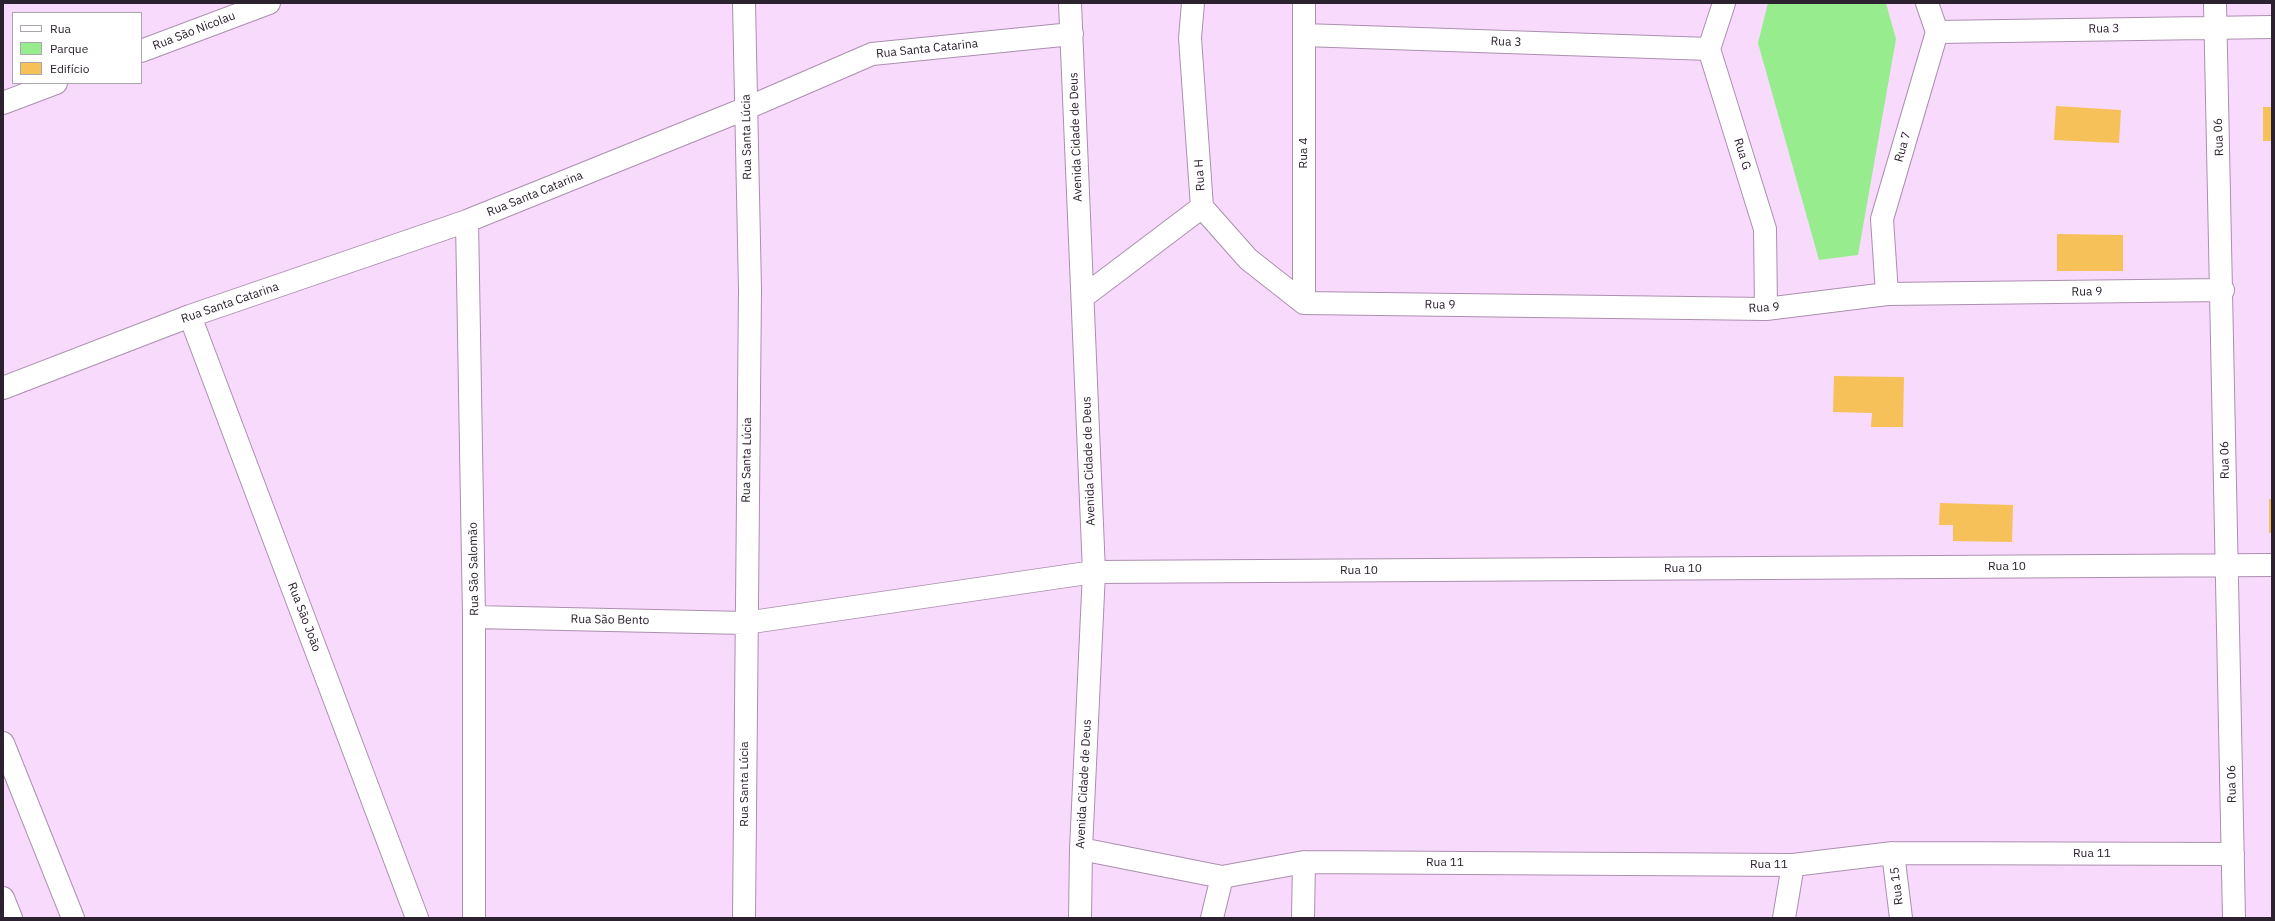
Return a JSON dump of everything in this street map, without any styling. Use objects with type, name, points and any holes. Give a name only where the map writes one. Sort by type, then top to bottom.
[{"type":"street","name":"Rua São Nicolau","points":[[142,51],[269,3]]},
{"type":"street","name":"Rua Santa Lúcia","points":[[744,3],[750,290],[745,623],[744,918]]},
{"type":"street","name":"Avenida Cidade de Deus","points":[[1070,3],[1094,572],[1081,849],[1080,918]]},
{"type":"street","name":"Rua H","points":[[1193,3],[1190,38],[1202,207],[1248,259],[1304,304]]},
{"type":"street","name":"Rua 4","points":[[1304,3],[1304,304]]},
{"type":"street","points":[[1709,49],[1724,3]]},
{"type":"street","points":[[1927,3],[1936,32]]},
{"type":"street","name":"Rua 06","points":[[2215,3],[2223,290],[2226,565],[2234,918]]},
{"type":"street","name":"Rua 3","points":[[1936,32],[2272,27]]},
{"type":"street","name":"Rua 7","points":[[1887,294],[1882,219],[1936,32]]},
{"type":"street","name":"Rua Santa Catarina","points":[[3,388],[190,316],[467,221],[747,108],[872,54],[1072,34]]},
{"type":"street","name":"Rua 3","points":[[1304,35],[1709,49]]},
{"type":"street","name":"Rua G","points":[[1709,49],[1765,229],[1766,309]]},
{"type":"street","points":[[3,103],[53,84]]},
{"type":"street","points":[[1083,298],[1202,207]]},
{"type":"street","name":"Rua São Salomão","points":[[467,221],[474,618],[474,918]]},
{"type":"street","name":"Rua 9","points":[[1304,304],[1766,309],[1887,294],[2223,290]]},
{"type":"street","name":"Rua São João","points":[[190,316],[417,918]]},
{"type":"street","name":"Rua 10","points":[[745,623],[1094,572],[2272,565]]},
{"type":"street","name":"Rua São Bento","points":[[474,618],[745,623]]},
{"type":"street","points":[[3,744],[73,918]]},
{"type":"street","points":[[1081,849],[1222,877],[1212,918]]},
{"type":"street","name":"Rua 11","points":[[1222,877],[1304,862],[1793,865],[1893,853],[2233,854]]},
{"type":"street","name":"Rua 15","points":[[1893,853],[1901,918]]},
{"type":"street","points":[[1303,918],[1304,862]]},
{"type":"street","points":[[1784,918],[1793,865]]},
{"type":"street","points":[[3,898],[11,918]]},
{"type":"green space","points":[[1768,3],[1886,3],[1896,39],[1858,255],[1819,260],[1758,43]]},
{"type":"building","points":[[2056,106],[2121,110],[2119,143],[2054,140]]},
{"type":"building","points":[[2263,107],[2272,107],[2272,141],[2263,141]]},
{"type":"building","points":[[2057,234],[2123,235],[2123,271],[2057,271]]},
{"type":"building","points":[[1834,376],[1904,377],[1903,427],[1871,427],[1872,413],[1833,412]]},
{"type":"building","points":[[2269,499],[2272,499],[2272,533],[2269,533]]},
{"type":"building","points":[[1940,503],[2013,505],[2012,542],[1953,541],[1953,525],[1939,525]]}]
